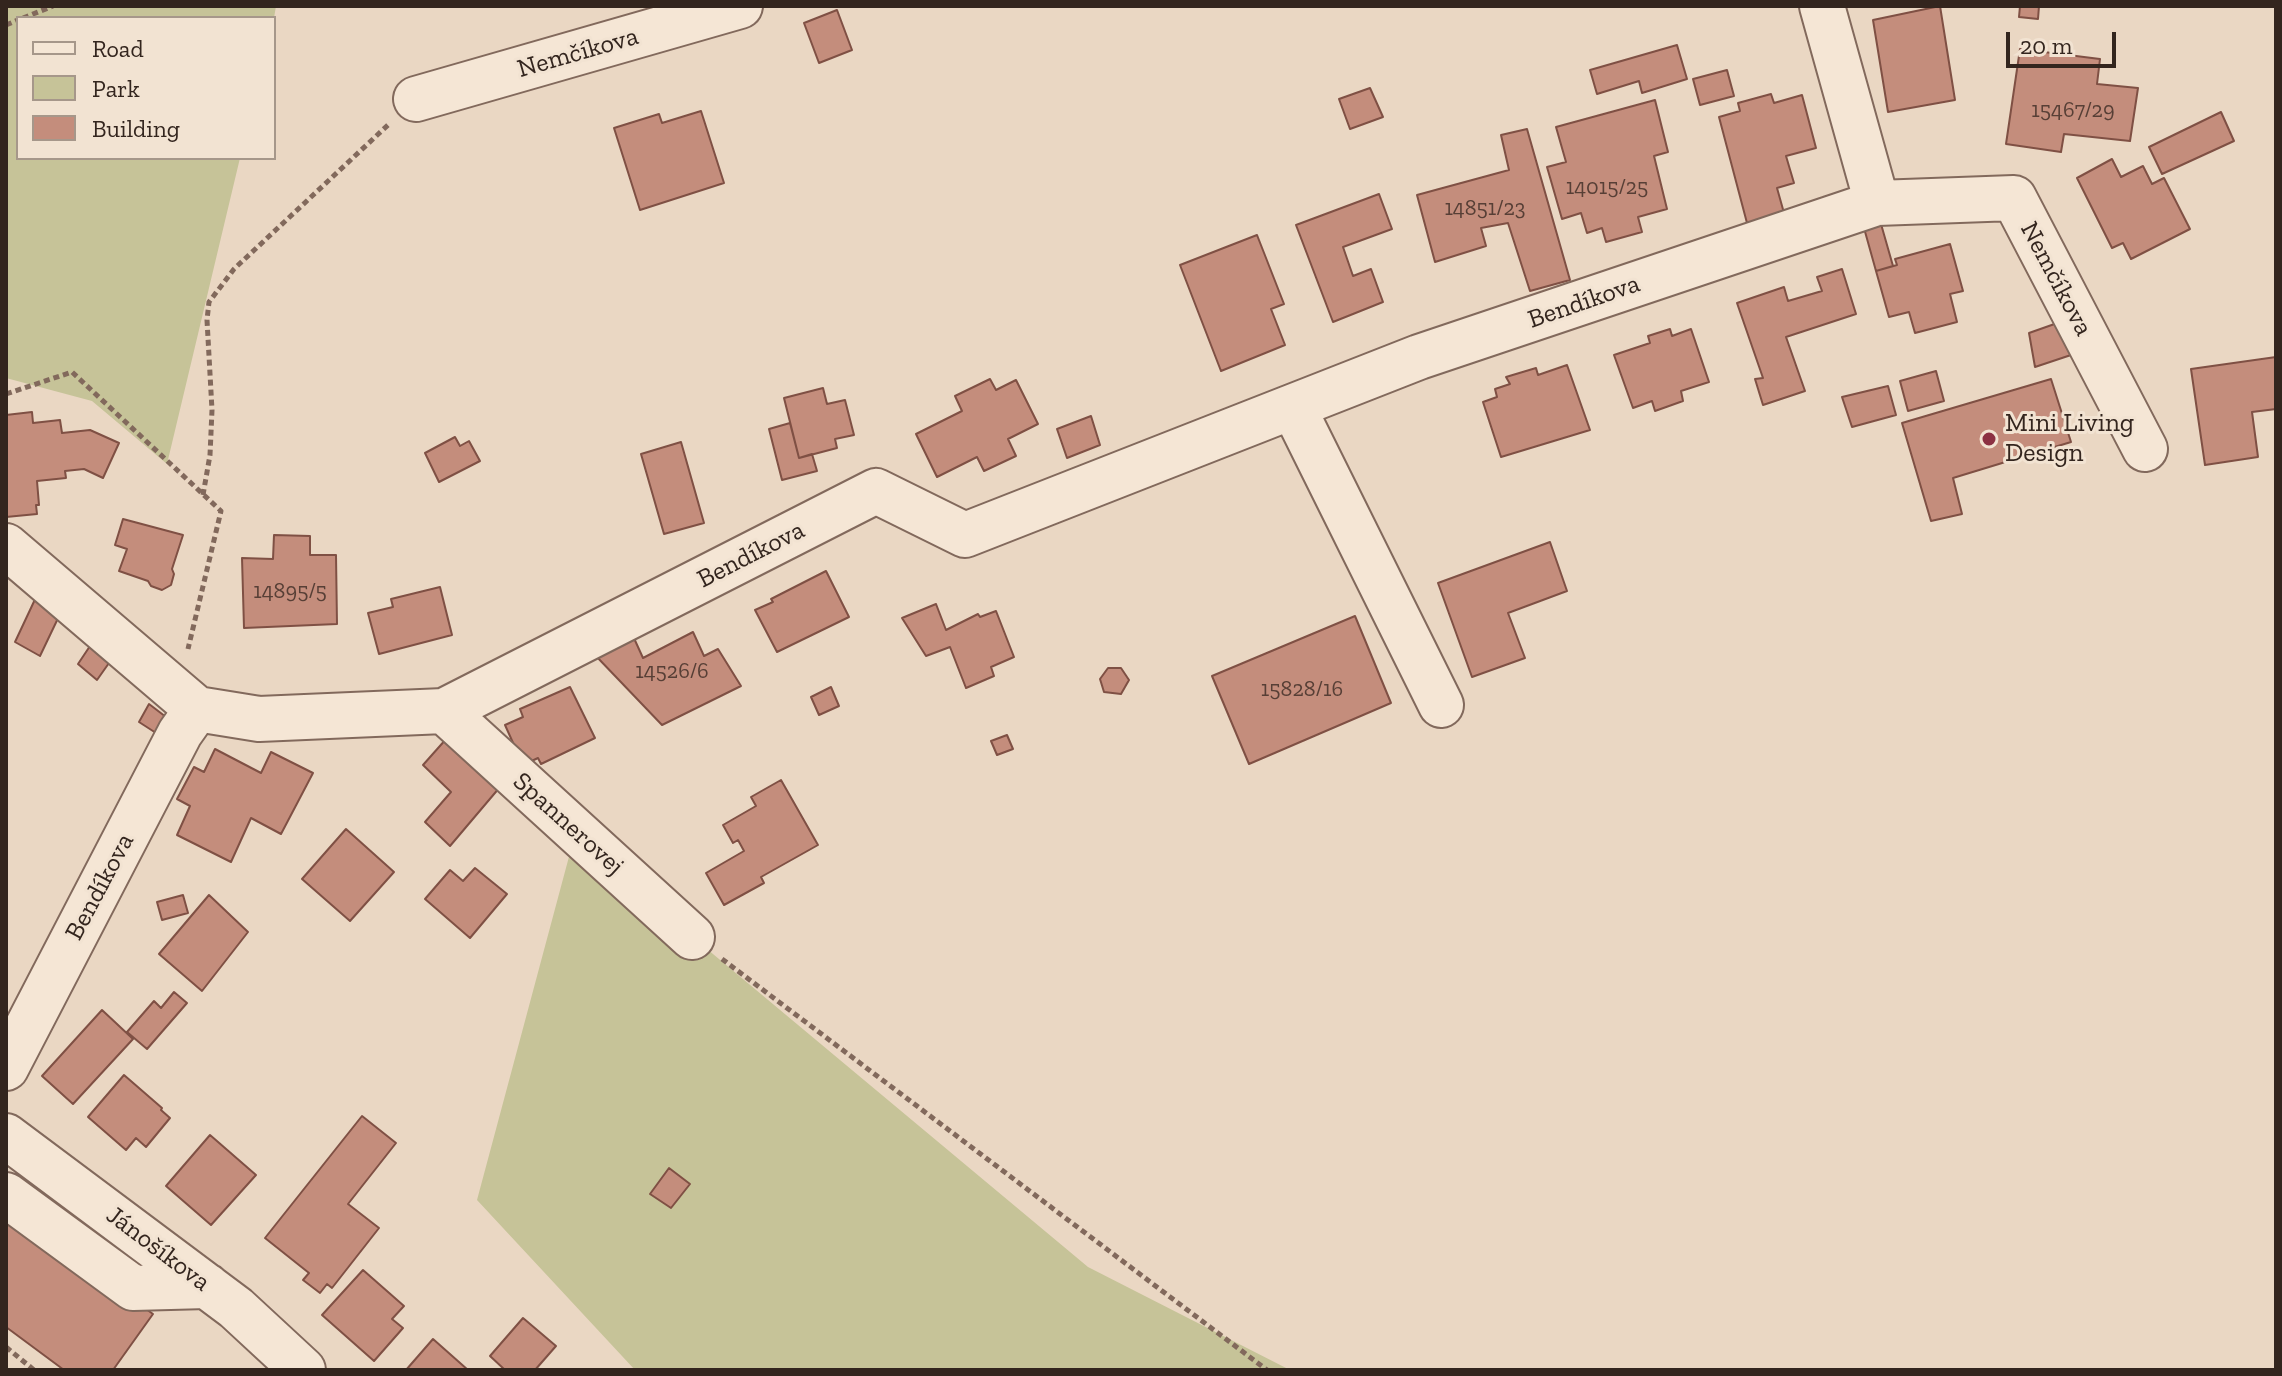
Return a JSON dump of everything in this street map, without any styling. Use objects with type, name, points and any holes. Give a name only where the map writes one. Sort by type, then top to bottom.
[{"type":"street","name":"Nemčíkova","points":[[416,99],[740,6]]},
{"type":"street","points":[[1822,6],[1877,203]]},
{"type":"street","name":"Nemčíkova","points":[[1877,203],[2014,198],[2145,449]]},
{"type":"street","name":"Bendíkova","points":[[6,1068],[180,733],[197,709],[259,719],[444,711],[876,491],[965,535],[1419,357],[1877,203]]},
{"type":"street","points":[[1293,407],[1441,705]]},
{"type":"street","points":[[6,546],[197,709]]},
{"type":"street","name":"Spannerovej","points":[[444,711],[692,937]]},
{"type":"street","name":"Jánošíkova","points":[[6,1136],[236,1308],[303,1370]]},
{"type":"street","points":[[6,1195],[133,1288],[207,1286]]},
{"type":"path","points":[[28,16],[53,6]]},
{"type":"path","points":[[203,495],[210,455],[212,410],[207,320],[209,302],[234,269],[266,237],[416,99]]},
{"type":"path","points":[[6,394],[72,372],[221,511],[188,651]]},
{"type":"path","points":[[692,937],[1267,1370]]},
{"type":"path","points":[[6,1347],[34,1370]]},
{"type":"green space","points":[[6,6],[276,6],[274,16],[16,16],[16,160],[240,160],[167,464],[92,401],[6,378]]},
{"type":"green space","points":[[574,838],[1088,1267],[1290,1370],[635,1370],[477,1200]]},
{"type":"building","points":[[1940,6],[1955,100],[1888,112],[1873,20]]},
{"type":"building","points":[[2020,6],[2039,6],[2038,19],[2019,17]]},
{"type":"building","points":[[837,10],[852,50],[819,63],[804,23]]},
{"type":"building","points":[[1677,45],[1687,79],[1642,93],[1639,81],[1597,94],[1590,70]]},
{"type":"building","points":[[2020,49],[2100,59],[2097,84],[2138,88],[2130,141],[2064,134],[2061,152],[2006,144]]},
{"type":"building","points":[[1727,70],[1734,96],[1700,105],[1693,79]]},
{"type":"building","points":[[1370,88],[1383,117],[1350,129],[1339,99]]},
{"type":"building","points":[[1771,94],[1774,103],[1802,95],[1816,148],[1786,156],[1794,183],[1777,188],[1784,213],[1747,223],[1719,117],[1740,111],[1738,103]]},
{"type":"building","points":[[1655,100],[1668,152],[1654,156],[1667,209],[1638,217],[1642,232],[1606,242],[1602,228],[1587,233],[1581,213],[1562,219],[1547,167],[1566,162],[1556,127]]},
{"type":"building","points":[[701,111],[724,183],[640,210],[614,128],[659,114],[662,123]]},
{"type":"building","points":[[2221,112],[2234,141],[2162,174],[2149,147]]},
{"type":"building","points":[[1527,129],[1570,280],[1530,291],[1508,223],[1481,228],[1486,246],[1435,262],[1417,195],[1509,170],[1501,135]]},
{"type":"building","points":[[2112,159],[2121,177],[2143,166],[2152,184],[2164,178],[2190,229],[2131,259],[2123,243],[2112,248],[2077,178]]},
{"type":"building","points":[[1379,194],[1392,229],[1343,247],[1353,276],[1371,269],[1383,302],[1333,322],[1296,225]]},
{"type":"building","points":[[1881,224],[1893,266],[1876,271],[1864,228]]},
{"type":"building","points":[[1257,235],[1284,304],[1271,309],[1285,345],[1221,371],[1180,265]]},
{"type":"building","points":[[1950,244],[1963,291],[1950,294],[1957,322],[1915,333],[1909,312],[1889,317],[1876,271],[1897,265],[1895,259]]},
{"type":"building","points":[[1842,269],[1856,314],[1786,337],[1805,391],[1763,405],[1755,379],[1763,378],[1737,303],[1784,287],[1788,301],[1822,291],[1817,277]]},
{"type":"building","points":[[2063,321],[2077,353],[2035,367],[2029,333]]},
{"type":"building","points":[[1670,329],[1672,336],[1691,329],[1709,382],[1681,391],[1683,401],[1655,411],[1652,401],[1633,408],[1614,355],[1650,343],[1648,336]]},
{"type":"building","points":[[2276,357],[2276,409],[2252,412],[2258,457],[2205,465],[2191,369]]},
{"type":"building","points":[[1567,365],[1590,430],[1501,457],[1483,402],[1497,397],[1495,389],[1510,384],[1506,377],[1536,368],[1538,375]]},
{"type":"building","points":[[1936,371],[1944,401],[1908,411],[1900,381]]},
{"type":"building","points":[[990,379],[996,390],[1016,380],[1038,424],[1008,439],[1016,456],[984,471],[977,457],[937,477],[916,434],[962,411],[955,396]]},
{"type":"building","points":[[2051,379],[2071,442],[1953,478],[1962,514],[1931,521],[1902,423]]},
{"type":"building","points":[[1888,386],[1896,415],[1852,427],[1842,397]]},
{"type":"building","points":[[823,388],[827,404],[845,400],[854,435],[835,439],[837,448],[799,458],[784,398]]},
{"type":"building","points":[[32,412],[33,423],[60,420],[62,433],[90,430],[119,443],[103,478],[84,469],[65,471],[66,478],[37,481],[37,514],[6,517],[6,415]]},
{"type":"building","points":[[1091,416],[1100,445],[1067,458],[1057,429]]},
{"type":"building","points":[[790,423],[799,458],[812,454],[817,471],[782,480],[769,429]]},
{"type":"building","points":[[455,437],[460,446],[469,441],[480,461],[439,482],[425,453]]},
{"type":"building","points":[[681,442],[704,523],[664,534],[641,454]]},
{"type":"building","points":[[123,519],[183,535],[172,569],[171,585],[162,590],[151,586],[148,581],[119,571],[127,549],[115,545]]},
{"type":"building","points":[[274,535],[310,536],[310,555],[336,555],[337,624],[244,628],[242,558],[273,559]]},
{"type":"building","points":[[1550,542],[1567,591],[1508,613],[1525,658],[1472,677],[1438,583]]},
{"type":"building","points":[[826,571],[849,617],[777,652],[755,610]]},
{"type":"building","points":[[440,587],[452,635],[379,654],[368,613],[393,607],[391,599]]},
{"type":"building","points":[[38,593],[61,612],[40,656],[15,642]]},
{"type":"building","points":[[936,604],[946,630],[978,614],[980,617],[996,611],[1014,657],[991,667],[994,676],[966,688],[950,647],[926,656],[902,618]]},
{"type":"building","points":[[1355,616],[1391,703],[1249,764],[1212,676]]},
{"type":"building","points":[[693,632],[704,656],[718,649],[741,686],[662,725],[595,655],[633,636],[643,658]]},
{"type":"building","points":[[90,646],[109,663],[97,680],[78,664]]},
{"type":"building","points":[[1108,668],[1121,668],[1129,680],[1121,694],[1104,692],[1100,679]]},
{"type":"building","points":[[570,687],[595,738],[541,764],[538,758],[523,765],[505,725],[523,717],[520,709]]},
{"type":"building","points":[[831,687],[839,706],[819,715],[811,697]]},
{"type":"building","points":[[149,704],[166,717],[156,733],[139,722]]},
{"type":"building","points":[[1007,735],[1013,749],[997,755],[991,741]]},
{"type":"building","points":[[447,738],[500,787],[450,846],[425,822],[451,792],[423,765]]},
{"type":"building","points":[[215,749],[261,773],[271,752],[313,773],[281,834],[251,818],[231,862],[177,835],[190,806],[177,799],[194,767],[204,772]]},
{"type":"building","points":[[781,780],[818,845],[761,877],[764,883],[724,905],[706,873],[744,851],[738,840],[733,843],[723,825],[756,806],[751,797]]},
{"type":"building","points":[[346,829],[394,872],[350,921],[302,879]]},
{"type":"building","points":[[475,868],[507,894],[470,938],[425,899],[450,870],[463,881]]},
{"type":"building","points":[[183,895],[188,913],[162,920],[157,902]]},
{"type":"building","points":[[209,895],[248,932],[202,991],[159,954]]},
{"type":"building","points":[[174,992],[187,1003],[147,1049],[127,1032],[154,1001],[161,1008]]},
{"type":"building","points":[[102,1010],[133,1039],[73,1104],[42,1076]]},
{"type":"building","points":[[124,1075],[170,1118],[146,1147],[136,1138],[126,1150],[88,1117]]},
{"type":"building","points":[[362,1116],[396,1143],[348,1204],[379,1228],[332,1288],[327,1284],[320,1293],[303,1280],[309,1273],[265,1238]]},
{"type":"building","points":[[210,1135],[256,1175],[211,1225],[166,1186]]},
{"type":"building","points":[[669,1168],[690,1184],[671,1208],[650,1194]]},
{"type":"building","points":[[13,1213],[153,1314],[113,1370],[64,1370],[6,1327],[6,1223]]},
{"type":"building","points":[[363,1270],[404,1306],[392,1319],[403,1328],[374,1361],[322,1315]]},
{"type":"building","points":[[523,1318],[556,1346],[535,1370],[505,1370],[490,1356]]},
{"type":"building","points":[[433,1339],[468,1370],[406,1370]]},
{"type":"place","name":"Mini Living Design","points":[[1989,439]]}]
